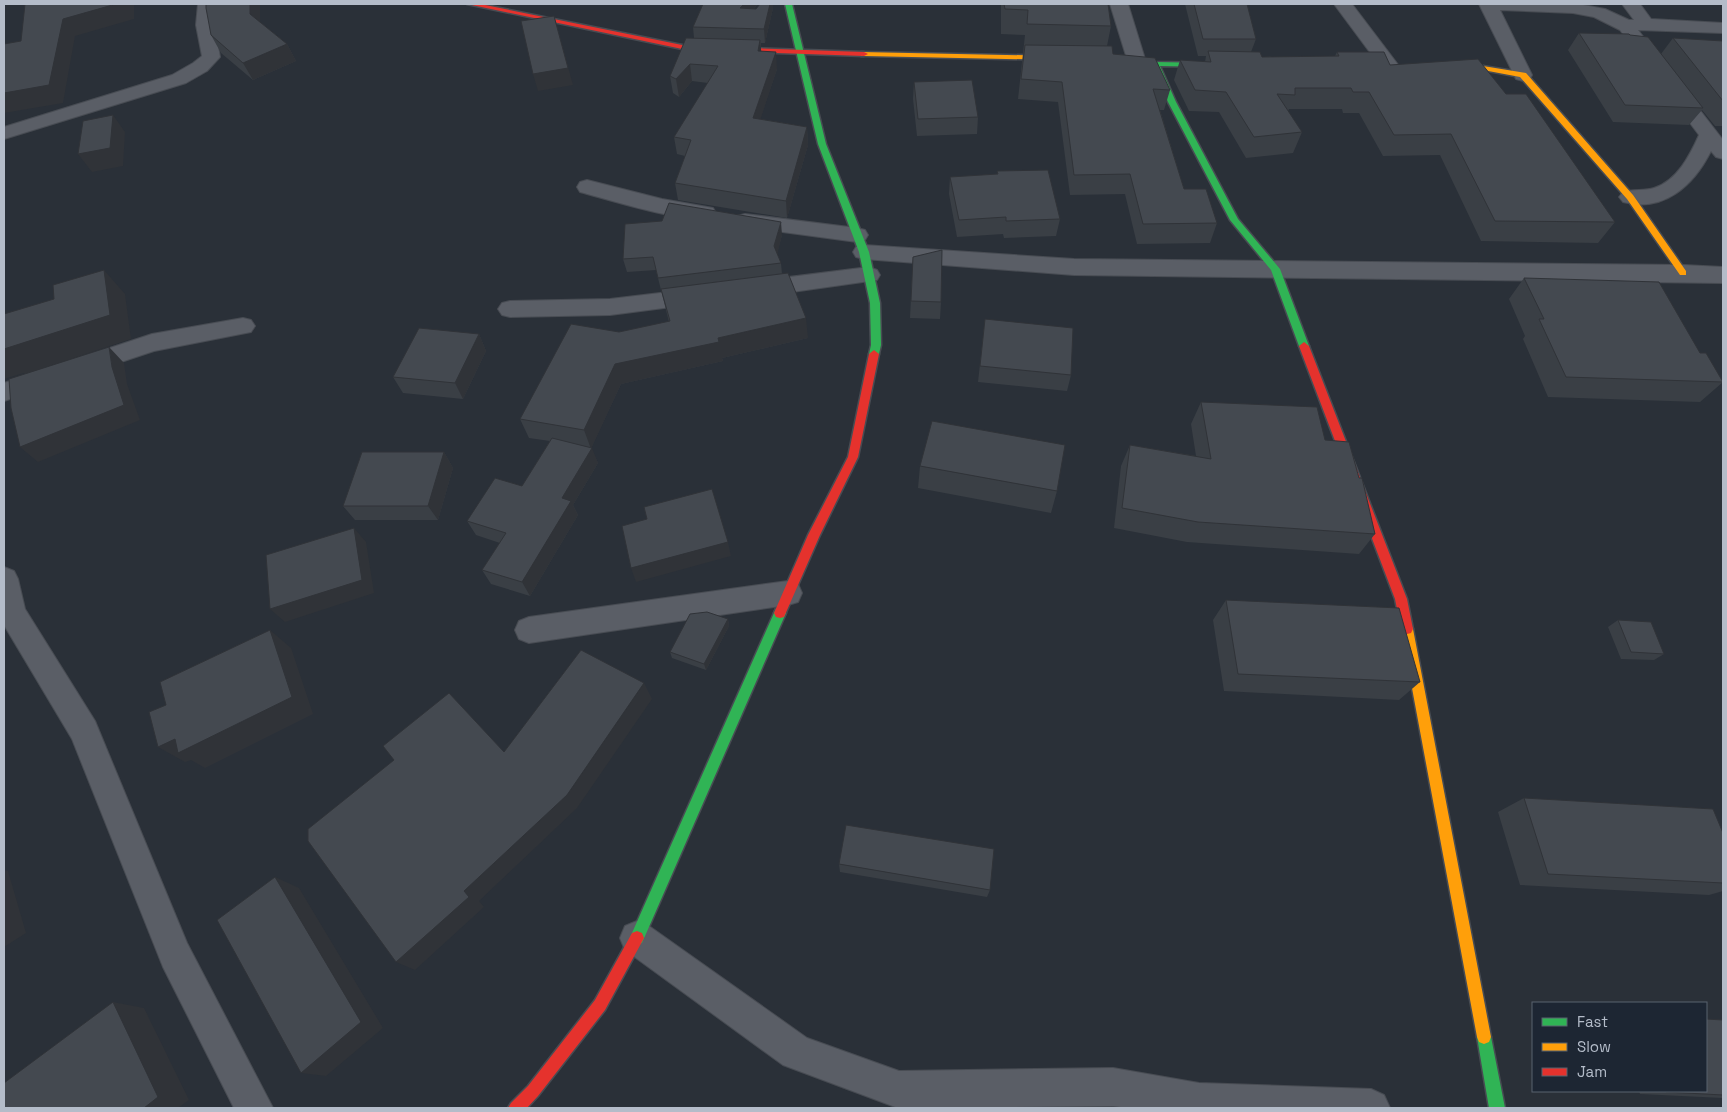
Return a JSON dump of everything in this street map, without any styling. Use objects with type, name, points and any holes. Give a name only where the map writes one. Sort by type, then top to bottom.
[{"type":"street","points":[[4,133],[179,79],[200,67],[210,57],[205,25],[207,4]]},
{"type":"street","points":[[471,4],[687,48],[907,56],[1076,58]]},
{"type":"street","points":[[516,1108],[533,1091],[600,1005],[636,938],[814,535],[853,457],[876,345],[875,303],[861,244],[822,144],[788,4]]},
{"type":"street","points":[[1119,4],[1136,59]]},
{"type":"street","points":[[1343,4],[1389,66]]},
{"type":"street","points":[[1488,4],[1523,75],[1630,197],[1683,273]]},
{"type":"street","points":[[1494,4],[1573,8],[1599,12],[1626,26],[1723,153]]},
{"type":"street","points":[[1631,4],[1646,24]]},
{"type":"street","points":[[1626,26],[1646,24],[1723,28]]},
{"type":"street","points":[[1106,58],[1136,59],[1155,64],[1223,65]]},
{"type":"street","points":[[1155,64],[1172,102],[1234,220],[1275,269],[1401,599],[1498,1108]]},
{"type":"street","points":[[1434,65],[1483,68],[1523,75]]},
{"type":"street","points":[[1630,197],[1661,193],[1681,180],[1698,161],[1709,134]]},
{"type":"street","points":[[587,187],[662,206],[861,244],[1074,267],[1683,273],[1723,275]]},
{"type":"street","points":[[510,309],[610,307],[869,275]]},
{"type":"street","points":[[4,392],[152,343],[243,326]]},
{"type":"street","points":[[4,579],[8,615],[84,731],[175,955],[254,1108]]},
{"type":"street","points":[[529,630],[788,593]]},
{"type":"street","points":[[636,938],[796,1052],[899,1090],[1113,1087],[1200,1102],[1371,1108]]},
{"type":"building","points":[[25,4],[116,4],[63,19],[49,85],[4,93],[4,44],[21,41]]},
{"type":"building","points":[[206,4],[250,4],[250,14],[287,44],[243,63],[211,35]]},
{"type":"building","points":[[703,4],[744,4],[740,8],[756,9],[760,4],[770,4],[764,29],[693,27]]},
{"type":"building","points":[[1004,4],[1108,4],[1111,26],[1027,24],[1028,10],[1005,9]]},
{"type":"building","points":[[1194,4],[1247,4],[1256,39],[1203,39]]},
{"type":"building","points":[[554,16],[568,68],[533,74],[521,21]]},
{"type":"building","points":[[1579,33],[1629,34],[1648,37],[1703,108],[1625,105]]},
{"type":"building","points":[[686,38],[760,40],[758,51],[776,52],[753,118],[807,127],[786,201],[675,183],[691,140],[674,137],[718,66],[690,64],[676,79],[670,76]]},
{"type":"building","points":[[1673,38],[1723,41],[1723,101]]},
{"type":"building","points":[[1025,45],[1112,46],[1113,54],[1155,58],[1170,90],[1153,89],[1184,189],[1206,189],[1217,223],[1143,224],[1130,174],[1074,175],[1062,82],[1021,79]]},
{"type":"building","points":[[1208,51],[1260,52],[1262,57],[1339,56],[1337,52],[1384,52],[1390,65],[1478,59],[1506,94],[1526,94],[1615,222],[1495,221],[1451,134],[1394,135],[1369,92],[1353,92],[1351,88],[1295,88],[1295,95],[1277,94],[1302,132],[1254,137],[1226,92],[1195,90],[1180,60],[1211,62]]},
{"type":"building","points":[[972,80],[978,117],[918,119],[914,82]]},
{"type":"building","points":[[113,115],[110,148],[78,154],[83,121]]},
{"type":"building","points":[[1048,170],[1060,219],[1006,221],[1006,217],[959,220],[950,177],[998,174],[997,171]]},
{"type":"building","points":[[669,203],[781,222],[774,246],[781,263],[658,278],[653,257],[623,259],[625,224],[662,221]]},
{"type":"building","points":[[942,250],[941,302],[911,301],[913,257]]},
{"type":"building","points":[[104,270],[110,315],[4,349],[4,314],[54,299],[53,285]]},
{"type":"building","points":[[788,273],[806,318],[718,338],[719,342],[615,364],[584,430],[520,419],[571,324],[619,332],[670,321],[661,289]]},
{"type":"building","points":[[1524,278],[1659,282],[1700,353],[1706,353],[1723,382],[1566,377],[1539,319],[1544,319]]},
{"type":"building","points":[[985,319],[1073,328],[1071,375],[980,366]]},
{"type":"building","points":[[419,328],[479,334],[455,383],[393,377]]},
{"type":"building","points":[[109,347],[112,367],[124,405],[20,447],[11,408],[9,379]]},
{"type":"building","points":[[1201,402],[1317,407],[1325,440],[1349,442],[1359,478],[1362,478],[1375,534],[1198,522],[1122,508],[1130,445],[1211,459]]},
{"type":"building","points":[[932,421],[1065,445],[1057,491],[920,466]]},
{"type":"building","points":[[552,438],[592,448],[562,498],[571,501],[522,582],[482,570],[506,533],[467,521],[495,478],[522,486]]},
{"type":"building","points":[[362,452],[444,452],[428,506],[343,506]]},
{"type":"building","points":[[712,489],[728,542],[631,568],[622,526],[647,519],[644,507]]},
{"type":"building","points":[[354,528],[362,580],[270,609],[266,555]]},
{"type":"building","points":[[1226,600],[1399,608],[1420,682],[1238,674]]},
{"type":"building","points":[[707,612],[728,619],[704,664],[670,652],[690,614]]},
{"type":"building","points":[[1618,620],[1651,622],[1664,654],[1631,652]]},
{"type":"building","points":[[270,630],[292,697],[178,753],[175,739],[158,747],[149,712],[166,705],[160,682]]},
{"type":"building","points":[[581,650],[644,683],[567,795],[464,891],[469,897],[396,962],[308,841],[308,829],[394,760],[383,746],[449,693],[504,752]]},
{"type":"building","points":[[1524,798],[1713,809],[1723,833],[1723,883],[1548,874]]},
{"type":"building","points":[[846,825],[994,849],[990,890],[839,864]]},
{"type":"building","points":[[275,877],[361,1022],[301,1073],[217,920]]},
{"type":"building","points":[[113,1002],[158,1097],[144,1108],[4,1108],[4,1083]]},
{"type":"building","points":[[1707,1019],[1723,1020],[1723,1095],[1666,1092],[1707,1092]]},
{"type":"traffic: fast","points":[[788,4],[822,144],[864,252],[875,303],[876,345],[874,354]]},
{"type":"traffic: fast","points":[[1121,58],[1136,59],[1155,64],[1214,65]]},
{"type":"traffic: fast","points":[[1155,64],[1172,102],[1234,220],[1275,269],[1304,346]]},
{"type":"traffic: fast","points":[[637,938],[780,613]]},
{"type":"traffic: fast","points":[[1484,1037],[1497,1108]]},
{"type":"traffic: slow","points":[[864,54],[1060,58]]},
{"type":"traffic: slow","points":[[1450,66],[1483,68],[1523,75],[1630,197],[1683,273]]},
{"type":"traffic: slow","points":[[1407,629],[1484,1037]]},
{"type":"traffic: jam","points":[[471,4],[687,48],[864,54]]},
{"type":"traffic: jam","points":[[1304,346],[1401,599],[1407,629]]},
{"type":"traffic: jam","points":[[780,613],[814,535],[853,457],[874,354]]},
{"type":"traffic: jam","points":[[516,1108],[533,1091],[600,1005],[637,938]]}]
